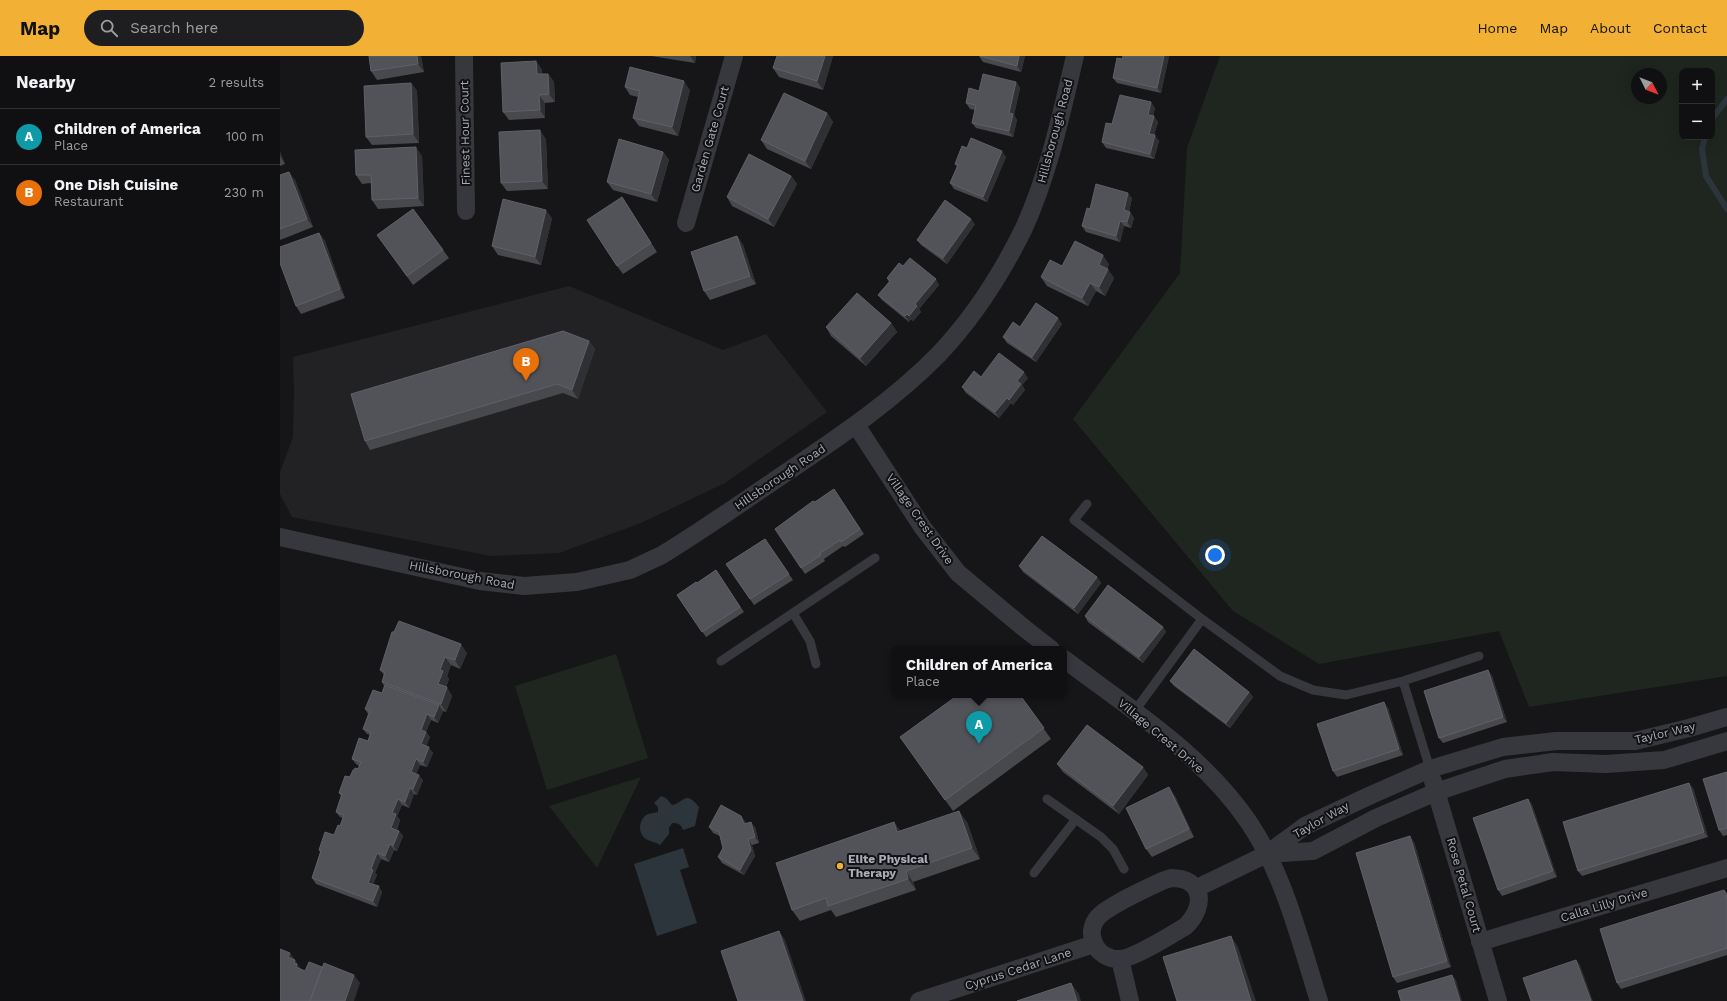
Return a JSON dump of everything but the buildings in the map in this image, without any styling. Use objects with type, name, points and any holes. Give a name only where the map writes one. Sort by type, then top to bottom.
[{"type":"street","name":"Finest Hour Court","points":[[464,56],[466,211]]},
{"type":"street","name":"Garden Gate Court","points":[[686,222],[734,56]]},
{"type":"street","name":"Hillsborough Road","points":[[280,537],[480,581],[524,586],[576,582],[630,570],[662,555],[856,425],[906,384],[939,353],[970,317],[1001,272],[1024,228],[1045,175],[1057,133],[1075,56]]},
{"type":"street","name":"Village Crest Drive","points":[[856,425],[923,528],[958,573],[1018,624],[1047,646]]},
{"type":"street","name":"Village Crest Drive","points":[[1067,661],[1134,712],[1197,763],[1222,789],[1249,823],[1267,854],[1288,902],[1319,1001]]},
{"type":"street","name":"Taylor Way","points":[[1267,854],[1305,826],[1371,794],[1430,769],[1503,747],[1556,741],[1635,741],[1727,717]]},
{"type":"street","name":"Taylor Way","points":[[1267,854],[1313,851],[1376,818],[1436,792],[1506,770],[1553,762],[1606,764],[1664,760],[1727,741]]},
{"type":"street","name":"Rose Petal Court","points":[[1430,769],[1498,1001]]},
{"type":"street","points":[[1197,888],[1267,854]]},
{"type":"street","name":"Calla Lilly Drive","points":[[1480,942],[1727,868]]},
{"type":"street","points":[[1171,878],[1179,878],[1190,882],[1197,888],[1200,900],[1193,920],[1186,926],[1130,957],[1120,959],[1110,958],[1101,954],[1094,944],[1091,935],[1093,925],[1097,918],[1113,907],[1162,881],[1171,878]]},
{"type":"street","name":"Cyprus Cedar Lane","points":[[919,1001],[1094,944]]},
{"type":"street","points":[[1120,959],[1130,1001]]},
{"type":"lane","points":[[1087,504],[1074,520],[1202,619],[1280,676],[1313,690],[1346,694],[1403,681],[1479,656]]},
{"type":"lane","points":[[721,661],[875,558]]},
{"type":"lane","points":[[793,613],[810,641],[816,664]]},
{"type":"lane","points":[[1134,712],[1202,619]]},
{"type":"lane","points":[[1403,681],[1430,769]]},
{"type":"lane","points":[[1048,799],[1101,837],[1113,849],[1124,869]]},
{"type":"lane","points":[[1034,873],[1076,819]]},
{"type":"shaded area","points":[[1220,56],[1727,56],[1727,676],[1529,707],[1499,631],[1319,664],[1233,611],[1073,419],[1180,273],[1187,148]]},
{"type":"shaded area","points":[[569,286],[723,350],[766,334],[827,412],[725,483],[641,523],[559,553],[491,556],[292,517],[280,494],[280,472],[293,437],[293,357]]},
{"type":"shaded area","points":[[616,654],[648,758],[547,790],[515,686]]},
{"type":"shaded area","points":[[641,777],[597,868],[549,806]]},
{"type":"shaded area","points":[[661,796],[666,798],[672,805],[687,798],[691,799],[699,807],[695,826],[683,830],[679,824],[672,823],[669,828],[669,834],[660,845],[644,838],[640,827],[642,819],[645,816],[658,812],[658,807],[654,803]]},
{"type":"shaded area","points":[[683,848],[689,867],[680,870],[697,923],[657,936],[634,864]]},
{"type":"waterway","points":[[1715,115],[1727,99]]},
{"type":"waterway","points":[[1704,140],[1702,149],[1706,176],[1727,209]]},
{"type":"place","name":"One Dish Cuisine","points":[[526,381]]},
{"type":"place","name":"Children of America","points":[[979,744]]},
{"type":"place","name":"Elite Physical Therapy","points":[[840,866]]}]
